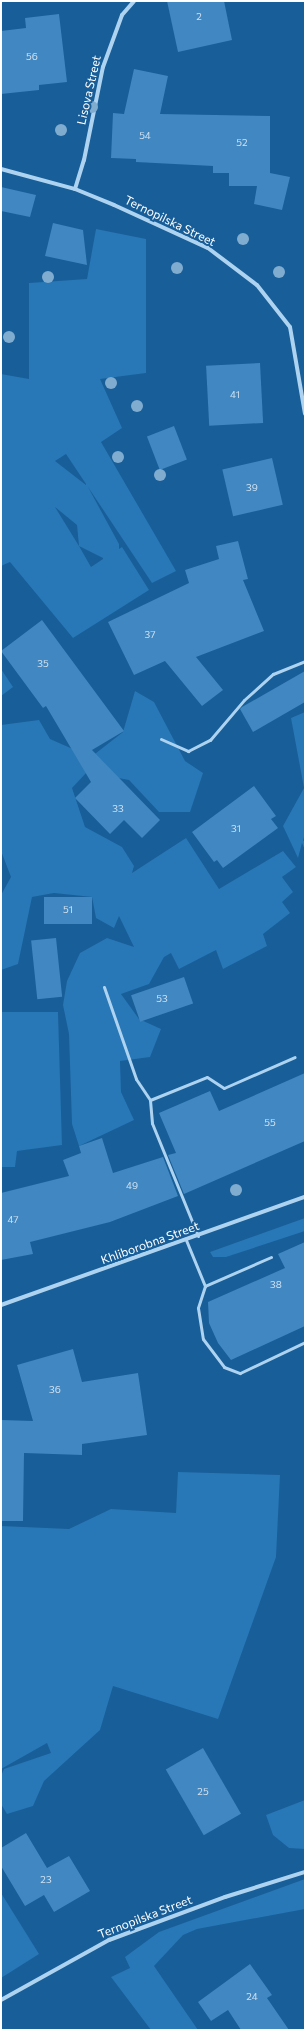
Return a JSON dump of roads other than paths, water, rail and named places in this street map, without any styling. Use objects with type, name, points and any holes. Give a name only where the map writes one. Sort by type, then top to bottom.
[{"type":"street","name":"Lisova Street","points":[[75,189],[84,160],[102,67],[122,15],[134,1]]},
{"type":"street","name":"Ternopilska Street","points":[[1,169],[75,189],[208,248],[257,285],[290,327],[305,414]]},
{"type":"street","name":"Khliborobna Street","points":[[1,1305],[305,1197]]},
{"type":"street","name":"Ternopilska Street","points":[[1,2000],[109,1940],[225,1897],[305,1872]]},
{"type":"lane","points":[[161,739],[188,751],[210,740],[244,700],[273,674],[305,661]]},
{"type":"lane","points":[[104,987],[136,1079],[150,1100],[152,1123],[198,1236]]},
{"type":"lane","points":[[150,1100],[207,1077],[224,1088],[295,1057]]},
{"type":"lane","points":[[186,1240],[205,1286],[198,1308],[203,1339],[224,1366],[240,1372],[305,1342]]},
{"type":"lane","points":[[205,1286],[271,1257]]}]
